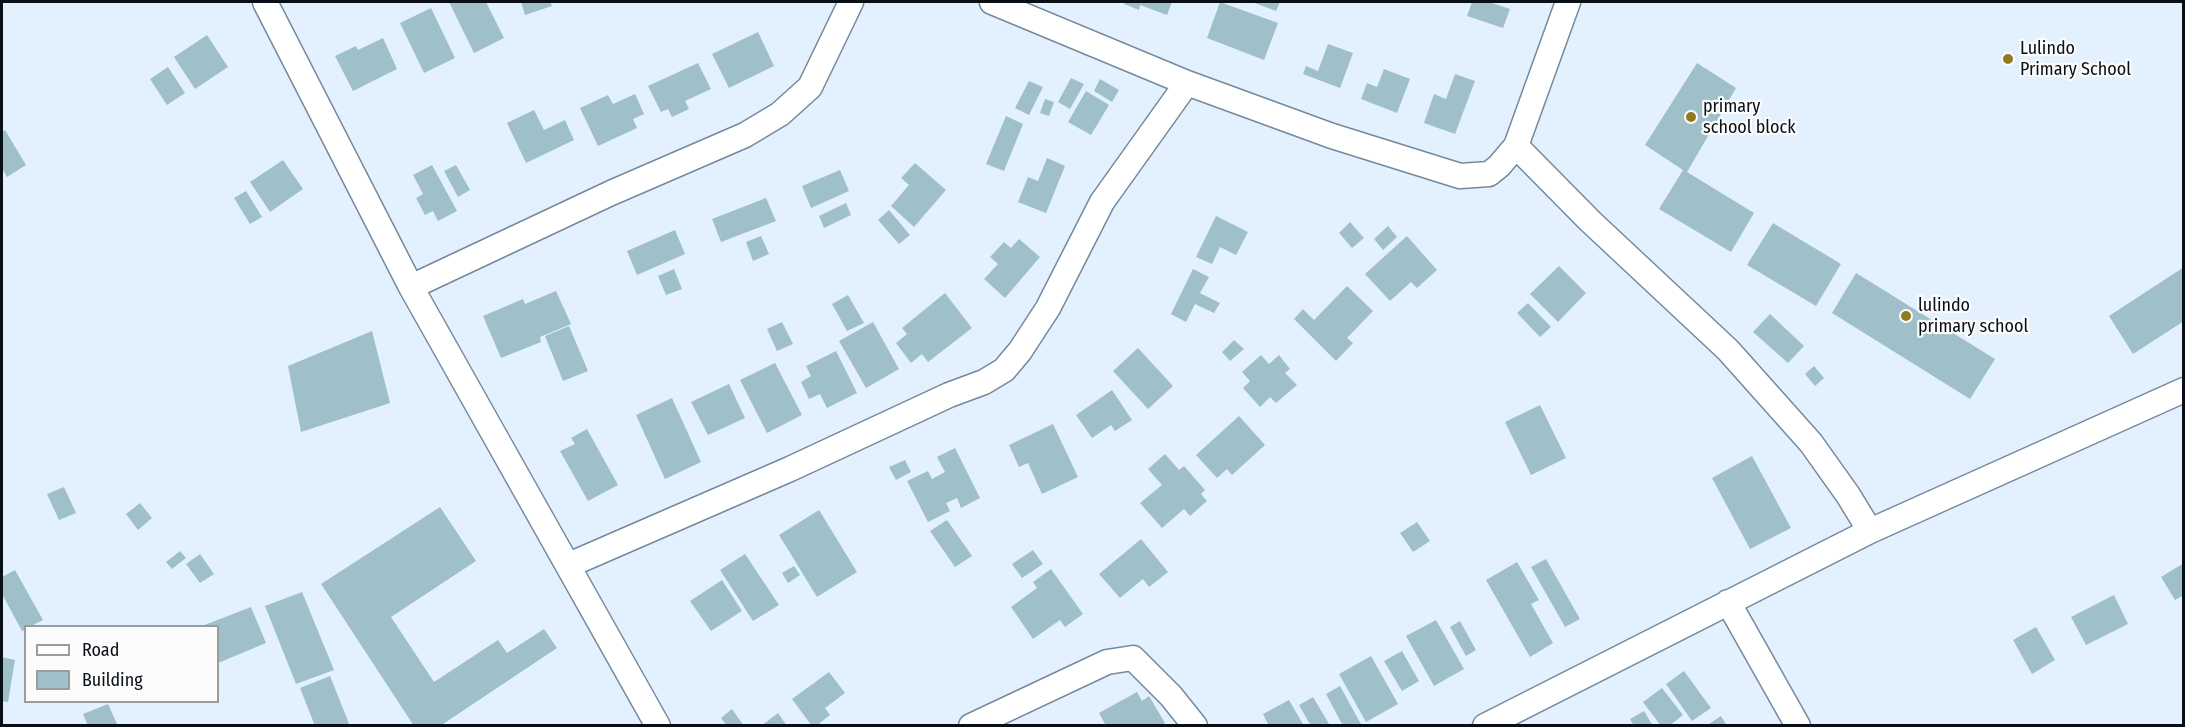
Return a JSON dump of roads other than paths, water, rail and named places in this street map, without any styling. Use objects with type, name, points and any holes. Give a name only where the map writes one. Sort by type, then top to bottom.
[{"type":"street","points":[[265,2],[411,287],[658,726]]},
{"type":"street","points":[[411,287],[611,194],[745,135],[780,114],[810,87],[851,2]]},
{"type":"street","points":[[992,2],[1187,83],[1332,136],[1460,177],[1489,174],[1516,146],[1568,2]]},
{"type":"street","points":[[569,565],[790,470],[949,395],[984,382],[1004,370],[1020,351],[1048,308],[1102,202],[1187,83]]},
{"type":"street","points":[[1516,146],[1590,221],[1728,350],[1811,443],[1870,531]]},
{"type":"street","points":[[1485,726],[1870,531],[2184,390]]},
{"type":"street","points":[[1728,602],[1798,726]]},
{"type":"street","points":[[971,726],[1107,662],[1133,658],[1171,696],[1196,726]]},
{"type":"place","name":"Lulindo Primary School","points":[[2008,59]]},
{"type":"place","name":"primary school block","points":[[1691,117]]},
{"type":"place","name":"lulindo primary school","points":[[1906,316]]}]
